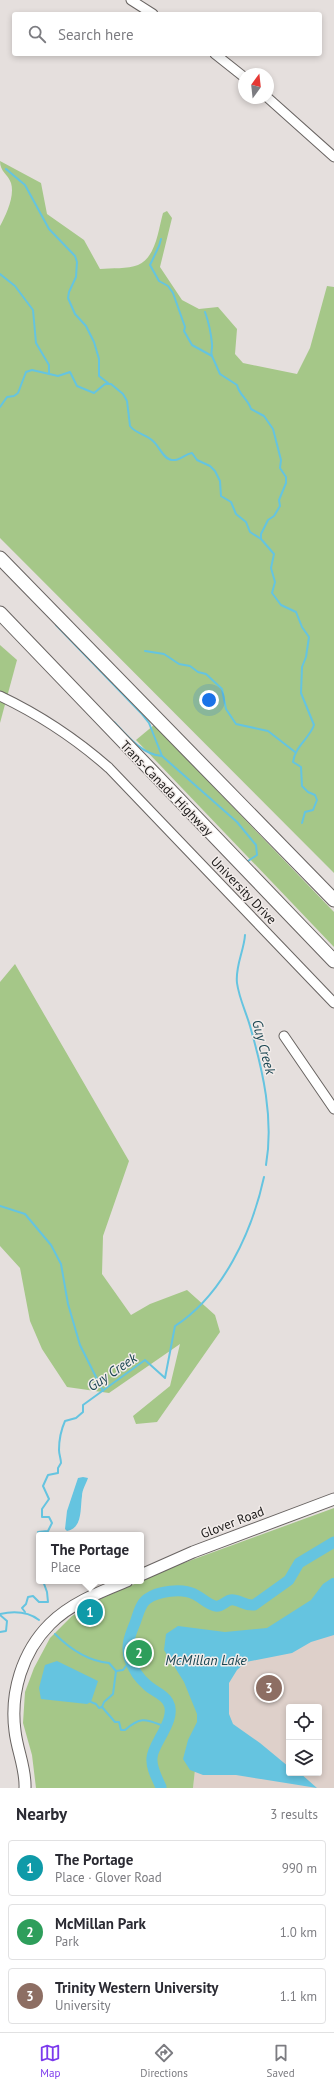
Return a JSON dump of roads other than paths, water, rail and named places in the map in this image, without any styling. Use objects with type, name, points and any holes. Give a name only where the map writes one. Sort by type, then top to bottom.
[{"type":"highway","points":[[0,558],[334,900]]},
{"type":"highway","name":"Trans-Canada Highway","points":[[0,613],[334,961]]},
{"type":"main road","name":"Glover Road","points":[[144,1574],[193,1552],[334,1499]]},
{"type":"main road","points":[[25,1788],[15,1732],[14,1714],[16,1690],[22,1666],[38,1638],[50,1624],[89,1597],[120,1584]]},
{"type":"street","points":[[131,0],[150,12]]},
{"type":"street","points":[[218,56],[238,71]]},
{"type":"street","points":[[274,103],[334,157]]},
{"type":"street","name":"University Drive","points":[[0,696],[50,724],[76,741],[109,768],[334,1003]]},
{"type":"street","points":[[284,1036],[334,1109]]},
{"type":"water","points":[[78,1478],[88,1478],[83,1489],[80,1517],[76,1526],[67,1531],[65,1529],[67,1511]]},
{"type":"water","name":"McMillan Lake","points":[[334,1578],[334,1635],[311,1642],[292,1653],[246,1662],[237,1670],[229,1683],[229,1714],[233,1724],[260,1743],[286,1765],[286,1776],[303,1776],[317,1788],[236,1775],[203,1775],[190,1770],[183,1759],[188,1740],[197,1722],[197,1714],[184,1682],[164,1650],[166,1634],[178,1626],[225,1632],[267,1628],[311,1600],[323,1584]]},
{"type":"water","points":[[57,1661],[98,1681],[91,1702],[87,1704],[41,1699],[39,1688],[45,1665]]},
{"type":"waterway","points":[[6,169],[25,185],[49,229],[75,256],[77,262],[76,277],[69,292],[68,298],[75,314],[86,326],[94,342],[99,359],[99,376],[108,383]]},
{"type":"waterway","points":[[161,239],[150,265],[159,281],[168,286],[173,293],[185,327],[184,331],[192,345],[212,356],[220,374],[237,385],[251,409],[264,416],[273,429],[281,460],[280,468],[286,477],[286,483],[279,500],[280,506],[274,516],[268,520],[261,534],[261,539]]},
{"type":"waterway","points":[[0,274],[15,286],[33,310],[36,343],[49,365],[49,374]]},
{"type":"waterway","points":[[205,312],[211,336],[212,356]]},
{"type":"waterway","name":"Guy Creek","points":[[0,407],[7,397],[14,396],[18,393],[26,372],[32,370],[58,376],[70,372],[77,386],[94,393],[105,384],[111,384],[123,394],[127,401],[130,426],[132,429],[153,441],[166,458],[175,460],[192,453],[197,460],[210,466],[215,471],[220,481],[221,496],[231,502],[236,514],[246,522],[250,532],[261,539],[274,554],[271,568],[275,582],[272,593],[281,605],[296,612],[302,627],[309,637],[306,657],[302,667],[301,693],[314,725],[312,730],[296,751],[293,762],[301,767],[302,786],[308,792],[315,795],[317,800],[313,810],[305,812],[302,823]]},
{"type":"waterway","points":[[56,625],[141,713],[149,723],[162,756],[237,822],[256,845],[257,855],[248,861]]},
{"type":"waterway","points":[[145,651],[164,654],[179,664],[190,666],[198,672],[206,674],[222,689],[226,709],[236,724],[268,731],[295,752]]},
{"type":"waterway","points":[[114,722],[136,744],[148,752],[162,756]]},
{"type":"waterway","name":"Guy Creek","points":[[245,935],[238,965],[237,983],[239,994],[255,1043],[266,1095],[269,1130],[266,1165]]},
{"type":"waterway","name":"Guy Creek","points":[[38,1532],[48,1531],[52,1523],[49,1517],[42,1517],[42,1509],[49,1499],[43,1486],[48,1475],[58,1473],[58,1468],[61,1463],[59,1450],[60,1439],[65,1421],[76,1418],[83,1412],[83,1405],[145,1360],[165,1378],[175,1326],[192,1313],[207,1297],[221,1280],[233,1260],[252,1219],[264,1177]]},
{"type":"waterway","points":[[0,1206],[25,1214],[51,1245],[61,1264],[68,1304],[80,1345],[103,1391]]},
{"type":"waterway","points":[[161,1787],[153,1769],[152,1758],[153,1752],[170,1716],[170,1709],[166,1699],[147,1685],[137,1674],[131,1663],[128,1650],[130,1637],[145,1601],[152,1596],[164,1592],[183,1591],[194,1594],[209,1604],[215,1606],[220,1606],[229,1600],[254,1605],[289,1580],[299,1563],[334,1542]]},
{"type":"waterway","name":"Guy Creek","points":[[25,1612],[22,1608],[26,1604],[28,1597],[33,1596],[39,1602],[48,1602],[44,1584]]},
{"type":"waterway","name":"Guy Creek","points":[[0,1614],[20,1612],[39,1620]]},
{"type":"waterway","name":"Guy Creek","points":[[0,1615],[7,1621],[6,1631],[0,1632]]},
{"type":"waterway","points":[[55,1634],[79,1653],[93,1660],[109,1663],[116,1671],[113,1694],[104,1702],[102,1707],[115,1722],[119,1722],[121,1730],[125,1730],[136,1722],[145,1720],[166,1727]]},
{"type":"waterway","points":[[116,1671],[123,1670],[130,1661]]},
{"type":"waterway","points":[[91,1702],[96,1704],[99,1708],[102,1707]]},
{"type":"place","name":"The Portage","points":[[90,1612]]},
{"type":"place","name":"McMillan Park","points":[[139,1653]]},
{"type":"place","name":"Trinity Western University","points":[[269,1688]]}]
